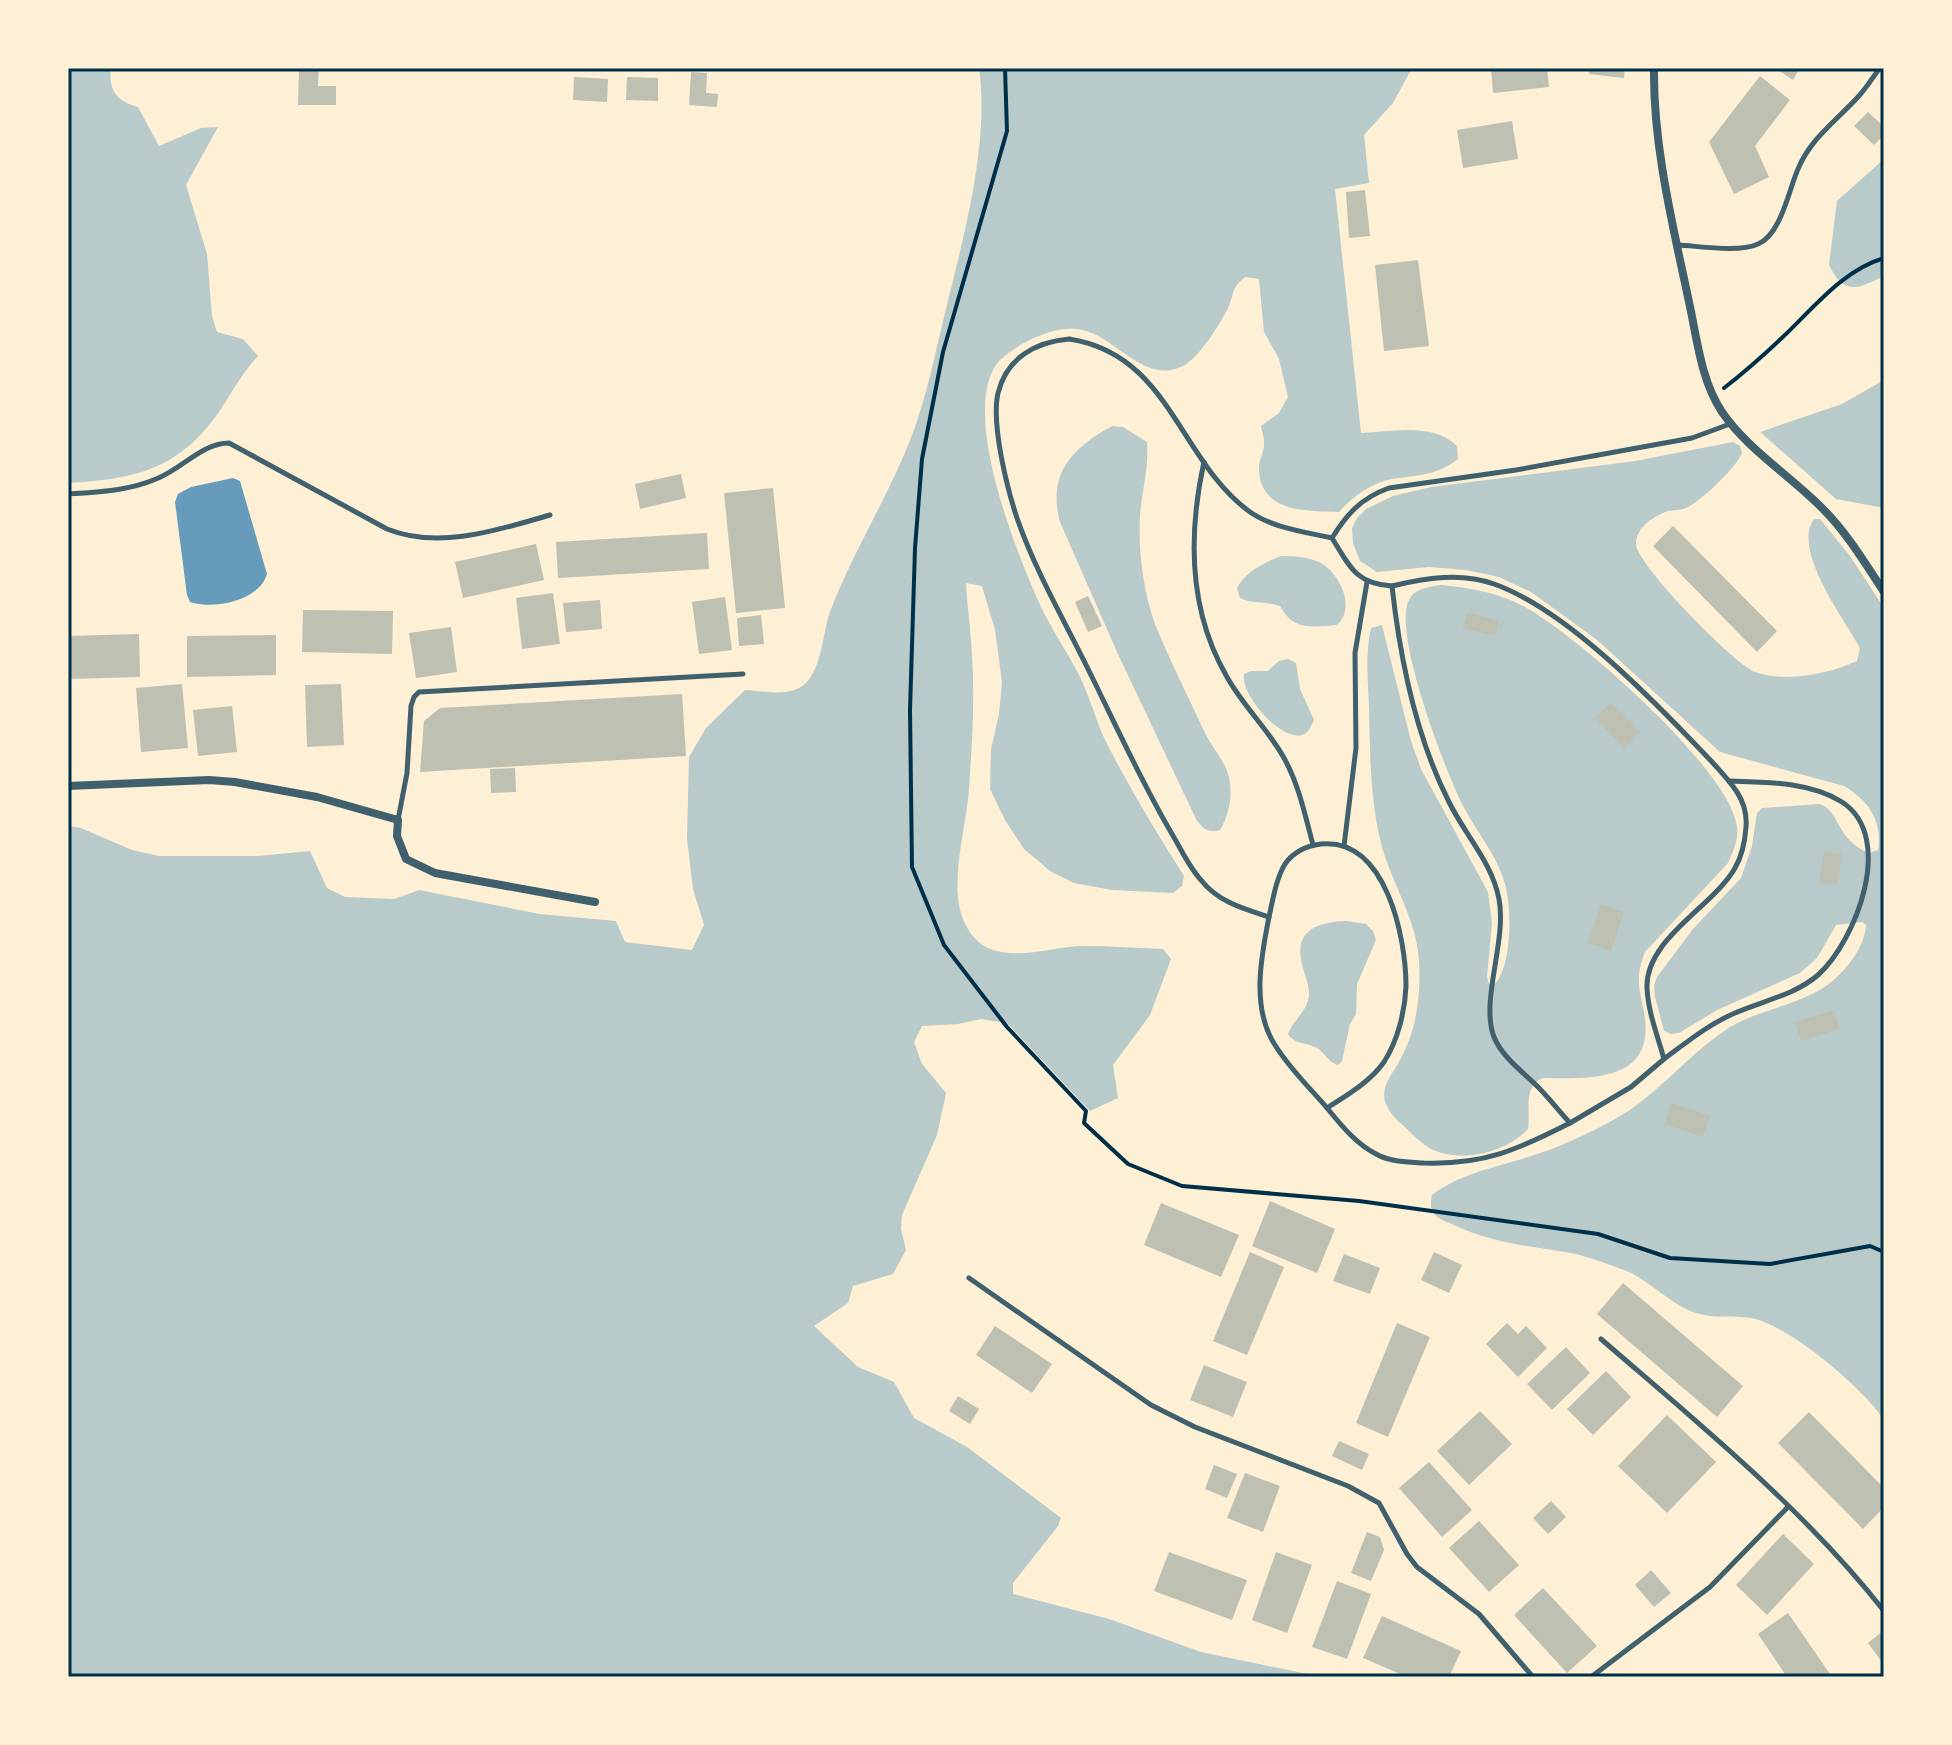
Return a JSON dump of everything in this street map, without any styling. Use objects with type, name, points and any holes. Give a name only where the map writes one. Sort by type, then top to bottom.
[{"type":"street","points":[[1654,68],[1660,149],[1677,245],[1712,396],[1731,423],[1825,510],[1884,592]]},
{"type":"street","points":[[68,786],[209,780],[317,797],[398,820],[400,849],[406,859],[421,868],[457,878],[595,902]]},
{"type":"lane","points":[[1677,245],[1742,248],[1767,239],[1785,206],[1798,167],[1813,143],[1858,97],[1880,68]]},
{"type":"lane","points":[[1269,917],[1227,902],[1200,880],[1140,778],[1042,577],[1017,517],[1004,468],[996,412],[1001,382],[1020,355],[1037,345],[1069,339],[1096,345],[1127,363],[1150,382],[1224,488],[1253,514],[1274,523],[1332,538],[1351,569],[1367,582],[1392,586],[1421,579],[1469,578],[1514,592],[1601,653],[1671,719],[1728,781],[1745,810],[1742,851],[1735,869],[1675,932],[1654,959],[1648,973],[1649,998],[1664,1059]]},
{"type":"lane","points":[[1332,538],[1344,518],[1357,505],[1372,494],[1389,488],[1516,470],[1692,438],[1731,423]]},
{"type":"lane","points":[[68,494],[136,486],[174,471],[218,443],[229,443],[387,529],[413,537],[458,536],[517,525],[550,515]]},
{"type":"lane","points":[[1204,462],[1193,527],[1196,592],[1202,619],[1227,678],[1269,734],[1293,775],[1313,845]]},
{"type":"lane","points":[[1344,846],[1356,748],[1355,653],[1367,582]]},
{"type":"lane","points":[[1392,586],[1396,621],[1426,746],[1450,804],[1485,860],[1499,900],[1499,947],[1491,998],[1494,1038],[1570,1123]]},
{"type":"lane","points":[[398,820],[407,773],[411,706],[419,692],[743,674]]},
{"type":"lane","points":[[1327,1108],[1375,1073],[1397,1035],[1406,989],[1403,943],[1389,900],[1368,862],[1355,850],[1344,846],[1313,845],[1296,851],[1279,878],[1261,954],[1261,1003],[1265,1026],[1274,1044],[1287,1062],[1350,1135],[1376,1155],[1390,1160],[1442,1163],[1497,1156],[1570,1123],[1631,1087],[1718,1021],[1802,986],[1818,975],[1838,952],[1860,906],[1868,861],[1866,840],[1853,812],[1827,795],[1807,788],[1728,781]]},
{"type":"lane","points":[[969,1278],[1151,1405],[1195,1427],[1368,1495],[1387,1514],[1417,1567],[1479,1614],[1533,1677]]},
{"type":"lane","points":[[1601,1339],[1788,1507],[1849,1567],[1884,1611]]},
{"type":"lane","points":[[1591,1677],[1710,1587],[1788,1507]]},
{"type":"path","points":[[1712,396],[1750,368],[1828,292],[1865,264],[1884,258]]},
{"type":"shaded area","points":[[68,68],[111,68],[111,83],[116,94],[124,102],[138,107],[159,146],[201,128],[218,127],[186,185],[207,254],[212,316],[217,332],[243,339],[258,356],[203,432],[171,459],[134,474],[68,483]]},
{"type":"shaded area","points":[[979,68],[1412,68],[1393,103],[1364,135],[1369,183],[1335,189],[1361,433],[1411,430],[1436,434],[1457,446],[1458,459],[1434,472],[1392,479],[1369,487],[1339,512],[1288,507],[1268,495],[1259,470],[1264,443],[1261,426],[1279,413],[1288,397],[1279,359],[1264,332],[1259,279],[1245,277],[1240,281],[1224,315],[1203,347],[1191,361],[1170,370],[1156,370],[1142,365],[1104,339],[1076,329],[1056,330],[1036,337],[999,361],[988,383],[985,411],[988,444],[995,479],[1016,547],[1041,608],[1082,681],[1105,740],[1184,876],[1182,886],[1173,893],[1112,890],[1074,883],[1050,871],[1024,849],[990,789],[991,749],[1002,682],[995,630],[982,586],[966,583],[973,706],[969,789],[958,871],[961,913],[976,939],[999,952],[1114,947],[1163,949],[1171,959],[1150,1015],[1113,1065],[1118,1098],[1090,1111],[1007,1023],[981,1019],[922,1026],[914,1042],[922,1064],[946,1093],[937,1135],[902,1215],[901,1229],[906,1250],[893,1274],[853,1286],[848,1303],[814,1326],[858,1367],[894,1382],[914,1418],[967,1447],[1061,1518],[1013,1583],[1013,1594],[1109,1619],[1201,1652],[1322,1677],[68,1677],[68,826],[81,828],[132,850],[159,856],[258,856],[310,851],[327,888],[345,897],[394,899],[419,890],[540,914],[616,921],[625,942],[692,950],[704,925],[693,889],[687,839],[689,757],[706,728],[745,690],[786,692],[799,688],[807,682],[817,664],[830,612],[903,458],[926,390],[973,191],[981,128]]},
{"type":"shaded area","points":[[1884,159],[1884,276],[1867,284],[1846,286],[1829,265],[1837,201]]},
{"type":"shaded area","points":[[1884,380],[1884,508],[1836,499],[1760,432],[1842,404]]},
{"type":"shaded area","points":[[1112,426],[1123,427],[1147,442],[1140,529],[1144,584],[1167,652],[1227,772],[1230,798],[1220,830],[1206,829],[1196,819],[1060,522],[1057,490],[1066,464],[1085,444]]},
{"type":"shaded area","points":[[1733,442],[1740,446],[1742,453],[1717,484],[1686,508],[1668,511],[1652,519],[1639,532],[1636,544],[1640,555],[1668,591],[1728,651],[1755,672],[1780,677],[1807,676],[1857,661],[1860,648],[1823,584],[1809,548],[1809,532],[1814,519],[1820,519],[1850,556],[1884,608],[1884,1420],[1860,1392],[1824,1360],[1767,1323],[1751,1318],[1696,1313],[1624,1270],[1580,1255],[1481,1236],[1442,1220],[1431,1208],[1432,1195],[1457,1180],[1552,1149],[1618,1117],[1641,1102],[1727,1029],[1812,994],[1825,987],[1847,966],[1863,939],[1866,925],[1862,922],[1836,925],[1817,958],[1800,973],[1717,1010],[1679,1033],[1664,1031],[1655,997],[1657,977],[1693,929],[1741,878],[1752,846],[1757,813],[1762,808],[1820,804],[1831,813],[1850,841],[1869,853],[1878,850],[1878,830],[1867,805],[1844,786],[1720,752],[1596,639],[1531,592],[1499,577],[1466,570],[1429,567],[1377,572],[1360,561],[1353,543],[1352,528],[1366,509],[1393,496],[1431,487],[1635,461]]},
{"type":"shaded area","points":[[1281,556],[1315,560],[1336,578],[1346,602],[1337,625],[1304,626],[1291,620],[1280,606],[1240,598],[1237,588],[1245,577]]},
{"type":"shaded area","points":[[1441,585],[1483,591],[1513,601],[1577,644],[1645,703],[1705,768],[1726,798],[1737,828],[1736,843],[1728,863],[1645,952],[1639,976],[1645,1035],[1641,1052],[1631,1064],[1617,1072],[1581,1078],[1543,1078],[1536,1082],[1530,1093],[1528,1129],[1508,1144],[1471,1155],[1445,1154],[1429,1148],[1394,1117],[1384,1098],[1386,1086],[1406,1048],[1414,1024],[1419,960],[1408,914],[1384,855],[1374,806],[1367,667],[1371,628],[1382,625],[1421,769],[1488,892],[1492,923],[1489,984],[1495,984],[1501,975],[1507,951],[1509,908],[1505,884],[1492,853],[1462,804],[1444,762],[1423,701],[1408,641],[1406,617],[1409,600],[1427,587]]},
{"type":"shaded area","points":[[1288,659],[1296,663],[1300,689],[1314,720],[1302,735],[1293,735],[1273,724],[1255,704],[1244,683],[1244,674],[1268,671],[1279,661]]},
{"type":"shaded area","points":[[1346,921],[1366,924],[1376,940],[1357,984],[1356,1014],[1350,1024],[1342,1061],[1338,1065],[1317,1048],[1297,1042],[1288,1034],[1306,1007],[1309,996],[1301,958],[1303,940],[1307,933],[1320,925]]},
{"type":"water","points":[[233,478],[240,481],[267,574],[255,591],[234,601],[211,605],[190,602],[175,502],[178,494],[191,487]]},
{"type":"building","points":[[299,68],[319,68],[318,86],[336,86],[336,105],[298,105]]},
{"type":"building","points":[[1491,68],[1547,68],[1549,87],[1493,93]]},
{"type":"building","points":[[1589,68],[1625,68],[1624,78],[1589,74]]},
{"type":"building","points":[[1775,68],[1800,68],[1793,80]]},
{"type":"building","points":[[691,72],[707,73],[706,93],[718,94],[717,107],[689,105]]},
{"type":"building","points":[[1760,76],[1790,100],[1755,146],[1769,177],[1734,194],[1709,142]]},
{"type":"building","points":[[574,77],[608,79],[607,102],[573,100]]},
{"type":"building","points":[[627,77],[658,78],[658,101],[626,100]]},
{"type":"building","points":[[1868,112],[1884,127],[1884,135],[1874,145],[1854,126]]},
{"type":"building","points":[[1512,121],[1518,159],[1463,168],[1457,130]]},
{"type":"building","points":[[1365,190],[1370,236],[1349,238],[1346,192]]},
{"type":"building","points":[[1418,260],[1429,346],[1384,351],[1375,265]]},
{"type":"building","points":[[681,474],[686,498],[640,509],[635,484]]},
{"type":"building","points":[[773,488],[785,608],[736,613],[724,493]]},
{"type":"building","points":[[1673,526],[1777,631],[1757,652],[1653,546]]},
{"type":"building","points":[[707,533],[709,569],[558,578],[556,542]]},
{"type":"building","points":[[536,544],[544,580],[463,598],[455,562]]},
{"type":"building","points":[[553,593],[560,644],[522,649],[516,598]]},
{"type":"building","points":[[1088,596],[1102,626],[1088,632],[1075,602]]},
{"type":"building","points":[[725,597],[732,650],[699,654],[692,602]]},
{"type":"building","points":[[600,600],[602,629],[566,632],[563,603]]},
{"type":"building","points":[[303,610],[393,611],[392,654],[302,652]]},
{"type":"building","points":[[1467,612],[1499,621],[1495,636],[1463,628]]},
{"type":"building","points":[[761,615],[764,644],[739,646],[737,618]]},
{"type":"building","points":[[451,627],[457,672],[416,678],[409,633]]},
{"type":"building","points":[[139,634],[140,677],[68,679],[68,636]]},
{"type":"building","points":[[276,635],[276,675],[187,677],[187,636]]},
{"type":"building","points":[[182,684],[188,748],[141,752],[136,688]]},
{"type":"building","points":[[341,684],[344,745],[307,747],[305,685]]},
{"type":"building","points":[[682,694],[686,756],[420,772],[424,721],[440,708]]},
{"type":"building","points":[[1611,703],[1640,732],[1624,748],[1595,718]]},
{"type":"building","points":[[232,706],[237,752],[198,756],[193,710]]},
{"type":"building","points":[[515,768],[516,792],[491,793],[490,769]]},
{"type":"building","points":[[1824,851],[1842,854],[1837,885],[1819,883]]},
{"type":"building","points":[[1601,904],[1624,912],[1611,951],[1588,943]]},
{"type":"building","points":[[1834,1010],[1839,1029],[1801,1041],[1795,1022]]},
{"type":"building","points":[[1671,1103],[1710,1116],[1703,1137],[1665,1124]]},
{"type":"building","points":[[1270,1201],[1335,1229],[1317,1273],[1252,1246]]},
{"type":"building","points":[[1161,1203],[1239,1235],[1221,1277],[1144,1245]]},
{"type":"building","points":[[1250,1252],[1284,1267],[1247,1355],[1213,1341]]},
{"type":"building","points":[[1434,1252],[1462,1265],[1449,1293],[1421,1280]]},
{"type":"building","points":[[1344,1254],[1380,1268],[1370,1294],[1333,1281]]},
{"type":"building","points":[[1623,1283],[1743,1386],[1717,1417],[1597,1314]]},
{"type":"building","points":[[1397,1323],[1430,1337],[1388,1437],[1356,1423]]},
{"type":"building","points":[[1507,1323],[1518,1334],[1526,1326],[1547,1348],[1518,1377],[1486,1344]]},
{"type":"building","points":[[995,1326],[1052,1364],[1032,1393],[976,1355]]},
{"type":"building","points":[[1566,1347],[1590,1373],[1552,1410],[1527,1384]]},
{"type":"building","points":[[1204,1365],[1247,1382],[1233,1417],[1190,1400]]},
{"type":"building","points":[[1606,1371],[1631,1397],[1593,1435],[1567,1409]]},
{"type":"building","points":[[958,1396],[979,1409],[970,1424],[949,1411]]},
{"type":"building","points":[[1480,1411],[1512,1444],[1469,1485],[1437,1451]]},
{"type":"building","points":[[1809,1412],[1884,1488],[1884,1507],[1863,1529],[1778,1443]]},
{"type":"building","points":[[1667,1415],[1716,1462],[1667,1513],[1618,1466]]},
{"type":"building","points":[[1339,1441],[1369,1454],[1362,1470],[1332,1456]]},
{"type":"building","points":[[1429,1462],[1472,1510],[1442,1537],[1399,1488]]},
{"type":"building","points":[[1214,1465],[1237,1474],[1227,1498],[1205,1489]]},
{"type":"building","points":[[1245,1473],[1280,1486],[1263,1532],[1227,1518]]},
{"type":"building","points":[[1551,1501],[1566,1517],[1548,1534],[1533,1518]]},
{"type":"building","points":[[1479,1521],[1519,1565],[1489,1592],[1449,1548]]},
{"type":"building","points":[[1367,1532],[1380,1537],[1384,1550],[1371,1581],[1351,1573]]},
{"type":"building","points":[[1783,1534],[1814,1564],[1767,1615],[1736,1585]]},
{"type":"building","points":[[1169,1552],[1247,1580],[1232,1620],[1154,1591]]},
{"type":"building","points":[[1276,1552],[1312,1565],[1287,1633],[1252,1620]]},
{"type":"building","points":[[1651,1570],[1671,1593],[1654,1607],[1635,1585]]},
{"type":"building","points":[[1337,1581],[1371,1594],[1347,1659],[1312,1647]]},
{"type":"building","points":[[1543,1588],[1597,1646],[1567,1673],[1514,1615]]},
{"type":"building","points":[[1788,1613],[1832,1677],[1787,1677],[1758,1634]]},
{"type":"building","points":[[1382,1616],[1461,1651],[1449,1677],[1407,1677],[1363,1658]]},
{"type":"building","points":[[1884,1630],[1884,1665],[1868,1643]]}]
